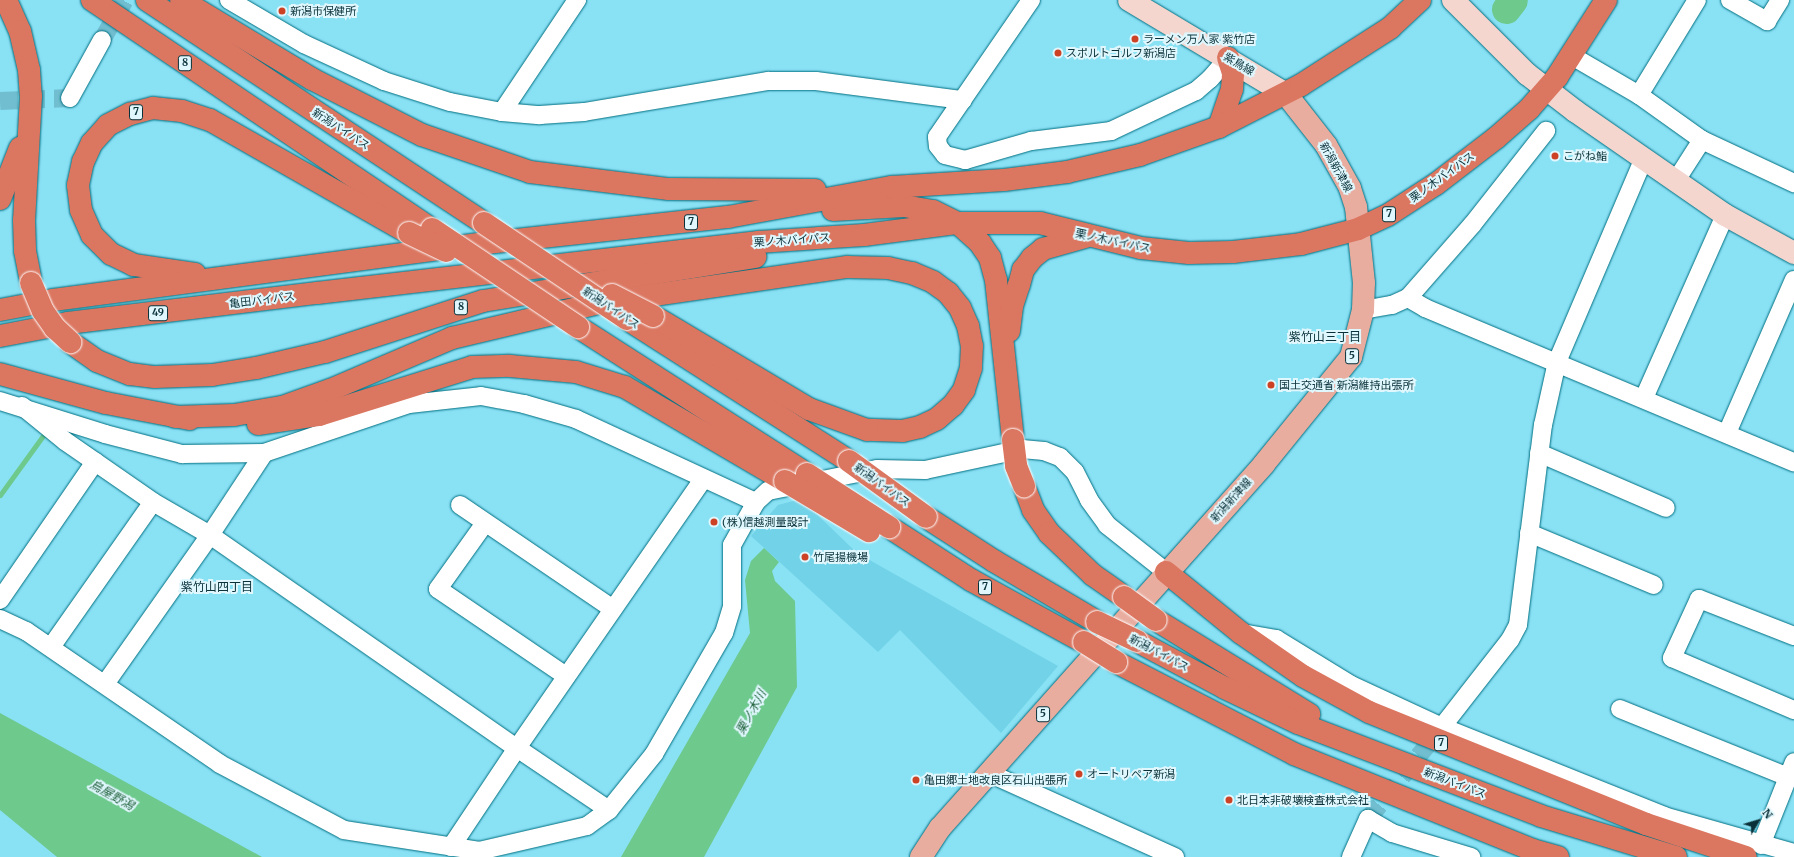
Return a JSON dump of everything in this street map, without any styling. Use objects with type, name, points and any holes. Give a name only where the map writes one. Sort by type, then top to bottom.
[{"type":"highway","name":"8","points":[[6,0],[20,31],[29,70],[31,96],[28,122],[25,251],[31,283],[43,311],[55,328],[70,342],[97,361],[130,374],[155,378],[212,375],[256,368],[325,352],[482,301],[774,253],[864,235]]},
{"type":"highway","name":"新潟バイパス","points":[[92,0],[432,228],[520,267],[554,269],[627,319],[848,461],[926,517],[994,561],[1097,622],[1137,641],[1225,688],[1291,719],[1541,816],[1676,857]]},
{"type":"highway","name":"新潟バイパス","points":[[147,0],[486,233],[578,327],[807,474],[879,529]]},
{"type":"highway","points":[[181,0],[312,79],[422,135],[530,172],[669,189],[794,191],[892,187]]},
{"type":"highway","name":"7","points":[[520,267],[409,233],[320,180],[210,120],[182,111],[153,108],[130,114],[108,125],[92,143],[83,162],[78,185],[81,210],[92,235],[111,254],[134,265],[234,278],[486,233],[728,217],[892,187],[1004,180],[1067,172],[1140,155],[1218,127],[1286,94],[1390,28],[1420,0]]},
{"type":"highway","name":"栗ノ木バイパス","points":[[520,267],[760,242],[864,235],[958,223],[1040,223],[1088,237],[1141,248],[1189,253],[1233,252],[1301,244],[1358,229],[1388,215],[1436,184],[1496,138],[1529,109],[1546,89],[1572,56],[1606,0]]},
{"type":"highway","points":[[1218,127],[1232,89],[1233,73],[1228,58]]},
{"type":"highway","points":[[0,199],[12,175],[28,122]]},
{"type":"highway","points":[[728,217],[904,206],[933,211],[958,223],[972,233],[990,258],[996,280],[1005,364]]},
{"type":"highway","name":"7","points":[[1088,237],[1043,249],[1032,258],[1023,270],[1012,306],[1005,364],[1016,466],[1033,510],[1049,533],[1093,575],[1156,620],[1357,745]]},
{"type":"highway","points":[[175,417],[234,415],[282,407],[330,390],[452,338],[599,303],[847,268],[888,268],[912,273],[933,282],[948,293],[960,308],[968,326],[972,346],[971,368],[964,390],[953,405],[937,419],[920,427],[903,431],[867,430],[809,409],[653,316],[520,267]]},
{"type":"highway","name":"亀田バイパス","points":[[0,336],[68,323],[520,267]]},
{"type":"highway","name":"49","points":[[0,310],[53,300],[234,278]]},
{"type":"highway","points":[[0,374],[106,403],[228,426],[276,423],[319,415],[472,367],[510,366],[576,372],[625,387],[785,481],[879,529]]},
{"type":"highway","name":"7","points":[[879,529],[1084,642],[1116,662],[1294,754],[1533,850],[1558,857]]},
{"type":"highway","name":"7","points":[[1166,572],[1241,633],[1303,676],[1369,712],[1646,824],[1753,851]]},
{"type":"main road","name":"新潟新津線","points":[[921,857],[940,828],[991,774],[1166,572],[1264,464],[1351,356],[1363,310],[1364,283],[1358,229],[1350,188],[1326,145],[1286,94]]},
{"type":"street","points":[[229,0],[304,44],[384,81],[450,102],[502,112],[540,115],[584,112],[768,81],[823,81],[963,100]]},
{"type":"street","points":[[502,112],[577,0]]},
{"type":"street","points":[[1031,0],[937,138],[938,146],[945,154],[964,160],[1031,141],[1111,131],[1196,91],[1210,79],[1228,58]]},
{"type":"street","name":"紫鳥線","points":[[1129,0],[1286,94]]},
{"type":"street","points":[[1453,0],[1527,74],[1546,89],[1675,182],[1725,215],[1794,253]]},
{"type":"street","points":[[1639,95],[1697,0]]},
{"type":"street","points":[[1730,0],[1767,21],[1780,0]]},
{"type":"street","points":[[70,98],[102,40]]},
{"type":"street","points":[[1572,56],[1639,95],[1702,140],[1794,183]]},
{"type":"street","points":[[1363,310],[1392,305],[1408,298],[1472,225],[1546,132]]},
{"type":"street","points":[[1675,182],[1702,140]]},
{"type":"street","points":[[1440,729],[1510,640],[1518,625],[1543,425],[1558,362],[1643,160]]},
{"type":"street","points":[[1644,398],[1725,215]]},
{"type":"street","points":[[1727,433],[1794,280]]},
{"type":"street","points":[[1408,298],[1425,308],[1558,362],[1794,462]]},
{"type":"street","points":[[0,401],[22,406],[105,434],[182,454],[264,453],[409,404],[481,396],[524,404],[576,419],[703,479],[756,502]]},
{"type":"street","points":[[22,406],[95,462],[153,502],[210,535],[609,810]]},
{"type":"street","points":[[0,619],[26,630],[220,764],[344,830],[479,851],[587,826],[609,810],[654,754],[724,633],[732,606],[732,545],[756,502],[768,491],[877,469],[925,470],[1022,449],[1044,451],[1060,457],[1075,472],[1089,500],[1107,525],[1166,572]]},
{"type":"street","points":[[105,684],[210,535],[264,453]]},
{"type":"street","points":[[1539,454],[1666,508]]},
{"type":"street","points":[[0,600],[95,462]]},
{"type":"street","points":[[451,847],[566,676],[703,479]]},
{"type":"street","points":[[51,647],[153,502]]},
{"type":"street","points":[[460,505],[613,609]]},
{"type":"street","points":[[486,523],[438,589],[566,676]]},
{"type":"street","points":[[1529,533],[1654,584]]},
{"type":"street","points":[[1794,636],[1699,599],[1672,658],[1794,710]]},
{"type":"street","points":[[1241,633],[1276,639],[1351,685],[1440,729],[1753,851],[1794,853]]},
{"type":"street","points":[[1620,709],[1791,770],[1753,851]]},
{"type":"street","points":[[991,774],[1175,857]]},
{"type":"street","points":[[1351,857],[1368,820],[1392,833],[1471,857]]},
{"type":"shaded area","points":[[801,499],[857,553],[1058,666],[1001,733],[900,630],[878,652],[751,536],[778,505]]},
{"type":"water","points":[[764,548],[779,562],[772,571],[775,581],[795,601],[797,687],[704,857],[621,857],[750,633],[745,580],[751,561]]},
{"type":"water","name":"鳥屋野潟","points":[[0,713],[262,857],[57,857],[0,810]]},
{"type":"waterway","name":"栗ノ木川","points":[[1506,9],[1513,0]]},
{"type":"waterway","points":[[0,495],[47,430]]},
{"type":"tunnel","points":[[102,40],[125,0]]},
{"type":"tunnel","points":[[0,101],[70,98]]},
{"type":"tunnel","points":[[1368,819],[1438,732]]},
{"type":"place","name":"新潟市保健所","points":[[282,11]]},
{"type":"place","name":"ラーメン万人家 紫竹店","points":[[1135,39]]},
{"type":"place","name":"スポルトゴルフ新潟店","points":[[1058,53]]},
{"type":"place","name":"こがね鮨","points":[[1555,156]]},
{"type":"place","name":"国土交通省 新潟維持出張所","points":[[1271,385]]},
{"type":"place","name":"(株)信越測量設計","points":[[714,522]]},
{"type":"place","name":"竹尾揚機場","points":[[805,557]]},
{"type":"place","name":"オートリペア新潟","points":[[1079,774]]},
{"type":"place","name":"亀田郷土地改良区石山出張所","points":[[916,780]]},
{"type":"place","name":"北日本非破壊検査株式会社","points":[[1229,800]]},
{"type":"district","name":"紫竹山三丁目","points":[[1325,337]]},
{"type":"district","name":"紫竹山四丁目","points":[[217,587]]}]
